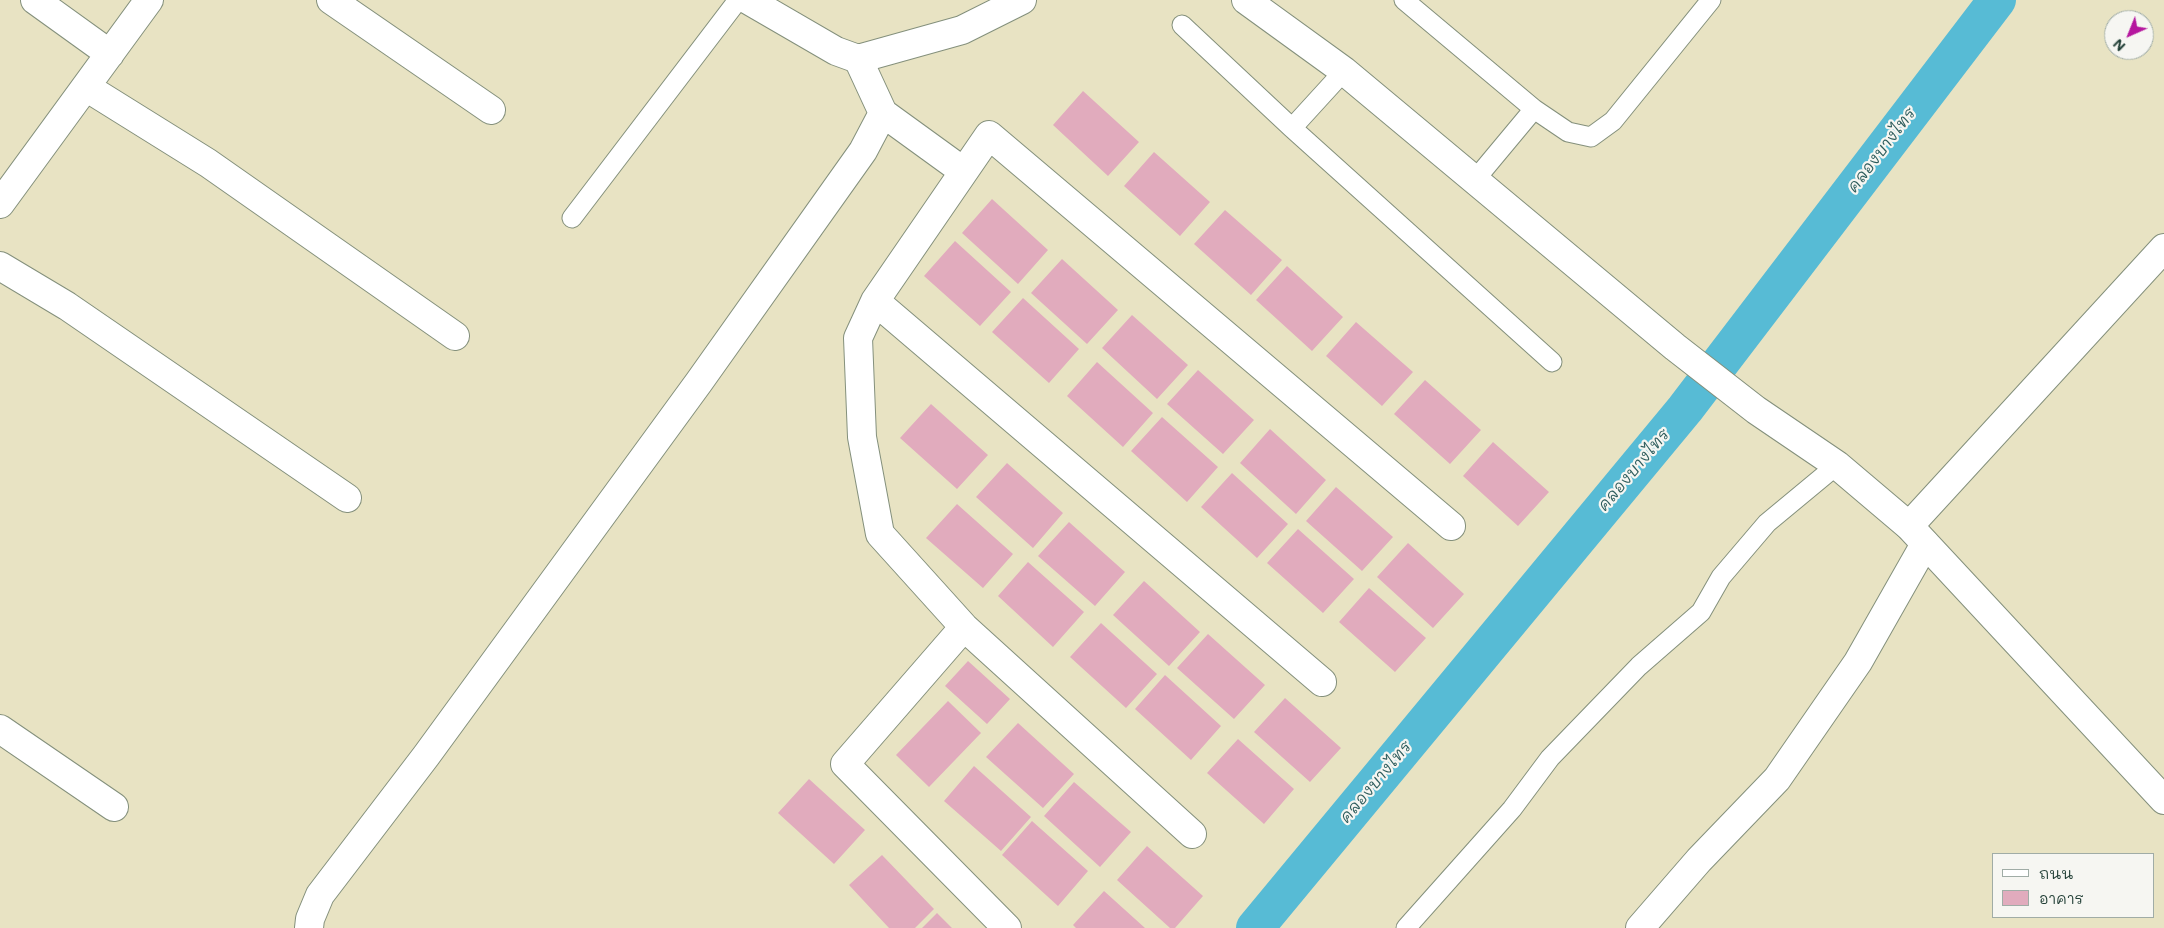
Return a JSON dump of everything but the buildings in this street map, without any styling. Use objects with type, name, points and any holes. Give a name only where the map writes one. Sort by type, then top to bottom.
[{"type":"street","points":[[35,0],[110,54]]},
{"type":"street","points":[[2,196],[86,87],[149,0]]},
{"type":"street","points":[[330,0],[491,110]]},
{"type":"street","points":[[748,0],[836,51],[858,59],[962,30],[1022,0]]},
{"type":"street","points":[[1246,0],[1344,71],[1675,347],[1756,410],[1837,465],[1917,535],[2164,800]]},
{"type":"street","points":[[858,59],[883,113],[963,171]]},
{"type":"street","points":[[86,87],[208,163],[455,336]]},
{"type":"street","points":[[309,928],[310,919],[320,895],[426,756],[699,382],[849,172],[883,113]]},
{"type":"street","points":[[1192,834],[964,627],[880,534],[862,437],[858,338],[875,301],[963,171],[990,135],[1451,526]]},
{"type":"street","points":[[1640,928],[1699,860],[1777,779],[1858,662],[1917,535],[2164,248]]},
{"type":"street","points":[[0,266],[67,306],[347,498]]},
{"type":"street","points":[[875,301],[1322,682]]},
{"type":"street","points":[[964,627],[845,764],[1007,928]]},
{"type":"street","points":[[0,728],[114,807]]},
{"type":"lane","points":[[572,218],[738,0]]},
{"type":"lane","points":[[1404,0],[1534,109],[1568,132],[1591,137],[1613,121],[1711,0]]},
{"type":"lane","points":[[1182,25],[1292,128],[1552,362]]},
{"type":"lane","points":[[1292,128],[1344,71]]},
{"type":"lane","points":[[1474,180],[1534,109]]},
{"type":"lane","points":[[1406,928],[1512,809],[1550,758],[1639,666],[1701,612],[1721,577],[1767,523],[1837,465]]},
{"type":"waterway","name":"คลองบางไทร","points":[[1255,928],[1685,409],[1997,0]]}]
